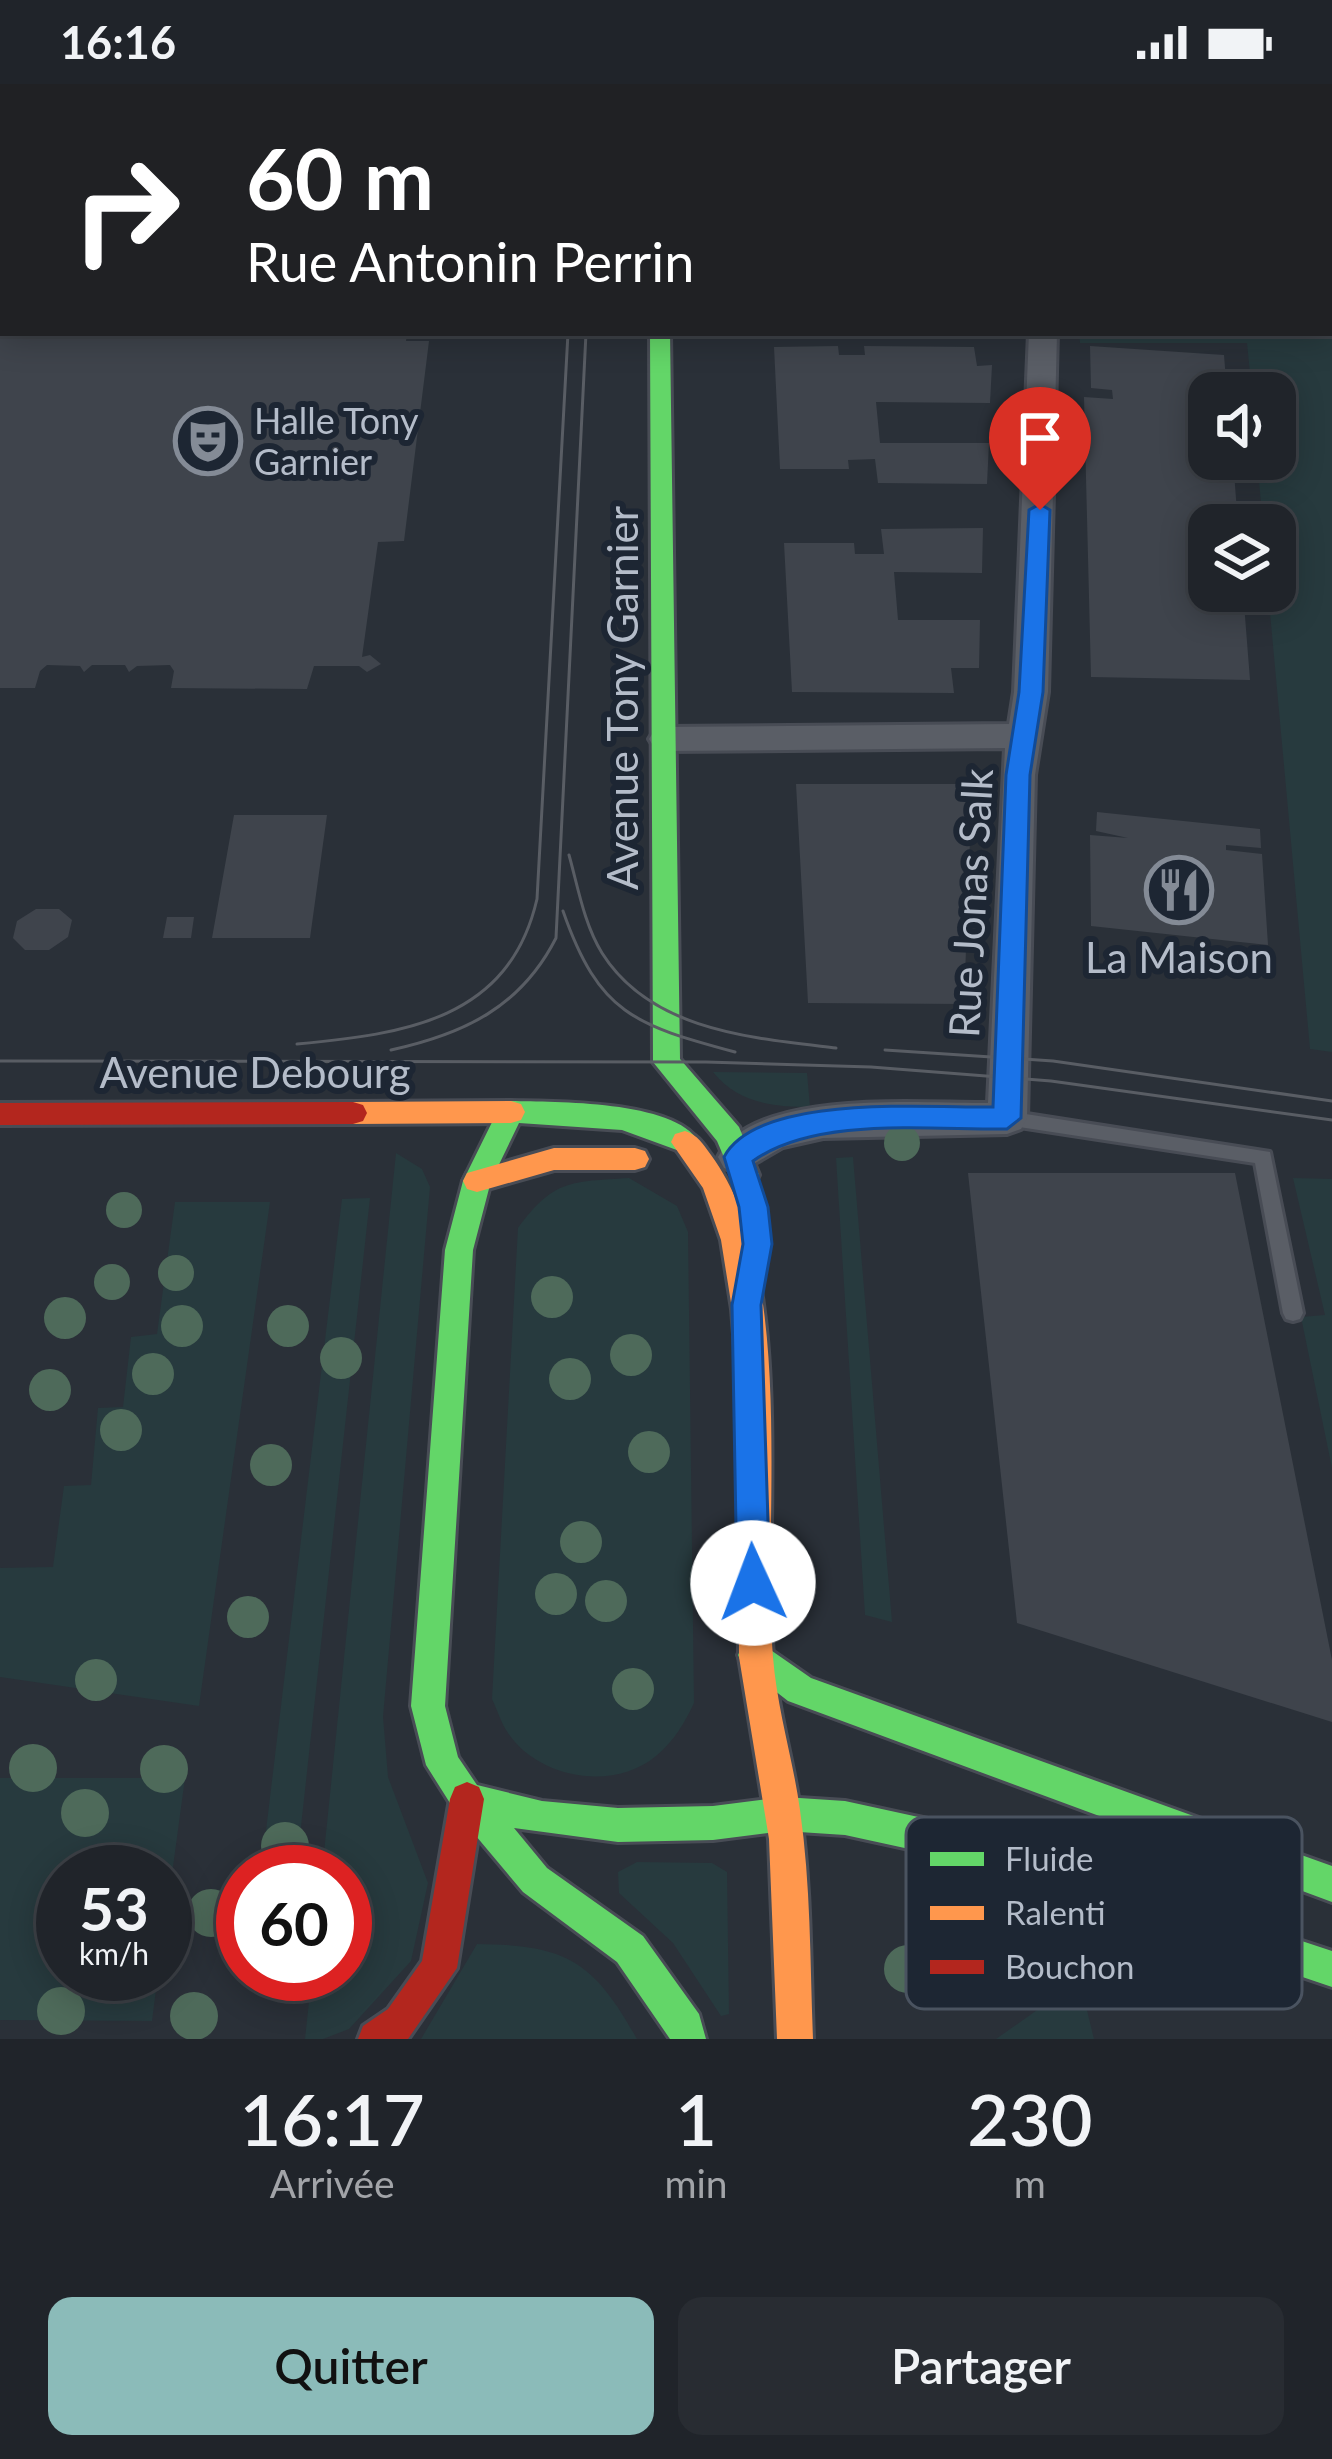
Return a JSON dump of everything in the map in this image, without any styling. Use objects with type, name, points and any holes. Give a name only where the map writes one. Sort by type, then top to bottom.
[{"type":"main road","name":"Avenue Tony Garnier","points":[[660,336],[666,739],[658,1068],[717,1118],[738,1157],[754,1207],[758,1244],[746,1305]]},
{"type":"main road","points":[[574,1114],[612,1094]]},
{"type":"main road","points":[[511,1112],[477,1181],[459,1250],[428,1706],[443,1766],[467,1799],[535,1880],[629,1949],[686,2027],[688,2039]]},
{"type":"main road","name":"Avenue Debourg","points":[[0,1114],[511,1112],[648,1124],[674,1133],[703,1157],[724,1200],[746,1305]]},
{"type":"main road","points":[[477,1181],[551,1156],[583,1153],[657,1165]]},
{"type":"main road","points":[[691,1198],[714,1255],[746,1305],[755,1655],[784,1814],[795,2039]]},
{"type":"main road","points":[[755,1655],[800,1690],[1148,1817]]},
{"type":"main road","points":[[467,1799],[542,1818],[618,1825],[784,1814],[844,1818],[906,1831]]},
{"type":"main road","points":[[376,2039],[401,2022],[439,1968],[467,1799]]},
{"type":"main road","points":[[1302,1873],[1332,1884]]},
{"type":"main road","points":[[1302,1959],[1332,1969]]},
{"type":"street","name":"Rue Jonas Salk","points":[[1007,1118],[1009,971],[1032,670],[1043,336]]},
{"type":"street","points":[[666,739],[1024,736]]},
{"type":"street","points":[[738,1157],[772,1133],[824,1122],[1007,1118]]},
{"type":"lane","points":[[1007,1118],[1263,1157],[1293,1312]]},
{"type":"green space","points":[[1079,336],[1332,336],[1332,1052],[1310,1049],[1270,612],[1296,612],[1296,504],[1261,504],[1259,480],[1296,480],[1296,372],[1250,372],[1247,343],[1080,343]]},
{"type":"green space","points":[[713,1072],[807,1073],[810,1107],[745,1097]]},
{"type":"green space","points":[[396,1153],[422,1169],[430,1187],[383,1717],[388,1777],[428,1883],[411,1961],[349,2029],[323,2039],[305,2039],[309,2001],[372,2001],[372,1845],[325,1845]]},
{"type":"green space","points":[[853,1157],[892,1622],[865,1615],[836,1158]]},
{"type":"green space","points":[[629,1178],[677,1206],[688,1232],[694,1703],[668,1744],[639,1767],[619,1774],[577,1775],[538,1761],[521,1748],[492,1699],[518,1228],[542,1200],[565,1186]]},
{"type":"green space","points":[[1293,1178],[1332,1179],[1332,1468],[1301,1317],[1325,1315]]},
{"type":"green space","points":[[370,1198],[299,1845],[264,1845],[342,1199]]},
{"type":"green space","points":[[175,1202],[270,1202],[199,1706],[0,1677],[0,1568],[53,1567],[64,1486],[91,1485],[98,1408],[123,1407],[131,1337],[157,1334]]},
{"type":"green space","points":[[0,1778],[185,1778],[176,1845],[36,1845],[36,2001],[155,2001],[152,2021],[0,2020]]},
{"type":"green space","points":[[637,1862],[712,1863],[727,1872],[729,2014],[721,2016],[673,1943],[619,1893],[618,1872]]},
{"type":"green space","points":[[477,1944],[533,1948],[574,1962],[606,1991],[637,2039],[421,2039]]},
{"type":"green space","points":[[1039,2009],[1087,2009],[1094,2039],[996,2039]]},
{"type":"building","name":"Halle Tony Garnier","points":[[0,336],[407,336],[406,341],[429,341],[404,541],[378,542],[362,657],[370,655],[381,664],[367,672],[359,666],[314,666],[307,689],[171,688],[174,671],[170,665],[137,666],[129,672],[125,665],[92,665],[84,672],[80,666],[47,665],[35,688],[0,688]]},
{"type":"building","points":[[838,346],[839,355],[865,355],[864,346],[974,347],[977,366],[992,365],[990,403],[876,402],[880,443],[989,443],[987,484],[878,483],[875,459],[848,460],[849,469],[780,469],[774,347]]},
{"type":"building","points":[[1090,346],[1224,355],[1225,372],[1188,372],[1188,480],[1235,480],[1236,504],[1188,504],[1188,612],[1245,612],[1250,680],[1091,677],[1084,397],[1113,399],[1112,390],[1091,388]]},
{"type":"building","points":[[983,528],[982,573],[894,572],[898,620],[980,620],[979,668],[951,668],[954,693],[792,692],[784,543],[854,543],[855,554],[884,554],[881,529]]},
{"type":"building","points":[[796,784],[972,784],[964,1004],[808,1003]]},
{"type":"building","points":[[1097,812],[1260,829],[1261,848],[1226,845],[1226,850],[1262,854],[1268,945],[1091,926],[1090,835],[1128,838],[1096,831]]},
{"type":"building","points":[[234,815],[327,815],[310,938],[212,938]]},
{"type":"building","points":[[36,909],[59,909],[72,920],[68,937],[49,950],[25,950],[13,938],[17,921]]},
{"type":"building","points":[[167,917],[194,917],[191,938],[163,938]]},
{"type":"building","points":[[968,1173],[1235,1173],[1332,1660],[1332,1722],[1017,1623]]},
{"type":"tram line","points":[[297,1044],[376,1034],[447,1013],[477,995],[503,971],[523,940],[537,899],[568,336]]},
{"type":"tram line","points":[[391,1050],[443,1035],[488,1014],[526,982],[556,938],[586,336]]},
{"type":"tram line","points":[[569,855],[596,942],[623,979],[647,999],[706,1026],[836,1048]]},
{"type":"tram line","points":[[563,911],[591,973],[625,1010],[671,1033],[735,1052]]},
{"type":"tram line","points":[[885,1050],[1053,1061],[1332,1101]]},
{"type":"tram line","points":[[0,1061],[706,1062],[871,1067],[1051,1081],[1332,1120]]},
{"type":"traffic: fast","points":[[660,336],[667,1062],[729,1135],[745,1175]]},
{"type":"traffic: fast","points":[[685,1142],[622,1119],[511,1112],[477,1181],[459,1250],[428,1706],[443,1765],[467,1799],[535,1880],[630,1949],[686,2027],[688,2039]]},
{"type":"traffic: fast","points":[[755,1655],[800,1690],[1148,1817]]},
{"type":"traffic: fast","points":[[467,1799],[542,1818],[618,1825],[713,1823],[784,1814],[845,1818],[906,1831]]},
{"type":"traffic: fast","points":[[1302,1873],[1332,1884]]},
{"type":"traffic: fast","points":[[1302,1959],[1332,1969]]},
{"type":"traffic: slow","points":[[353,1113],[511,1112]]},
{"type":"traffic: slow","points":[[685,1142],[715,1183],[735,1240],[747,1309],[753,1385],[756,1657],[786,1839],[795,2039]]},
{"type":"traffic: slow","points":[[477,1181],[554,1159],[635,1159]]},
{"type":"traffic: jam","points":[[0,1114],[353,1113]]},
{"type":"traffic: jam","points":[[376,2039],[401,2022],[439,1968],[467,1799]]},
{"type":"place","name":"Halle Tony Garnier","points":[[208,441]]},
{"type":"place","name":"La Maison","points":[[1179,890]]},
{"type":"route","points":[[753,1583],[746,1305],[758,1244],[754,1207],[738,1157],[772,1133],[824,1122],[1007,1118],[1018,775],[1031,692],[1040,510]]}]
